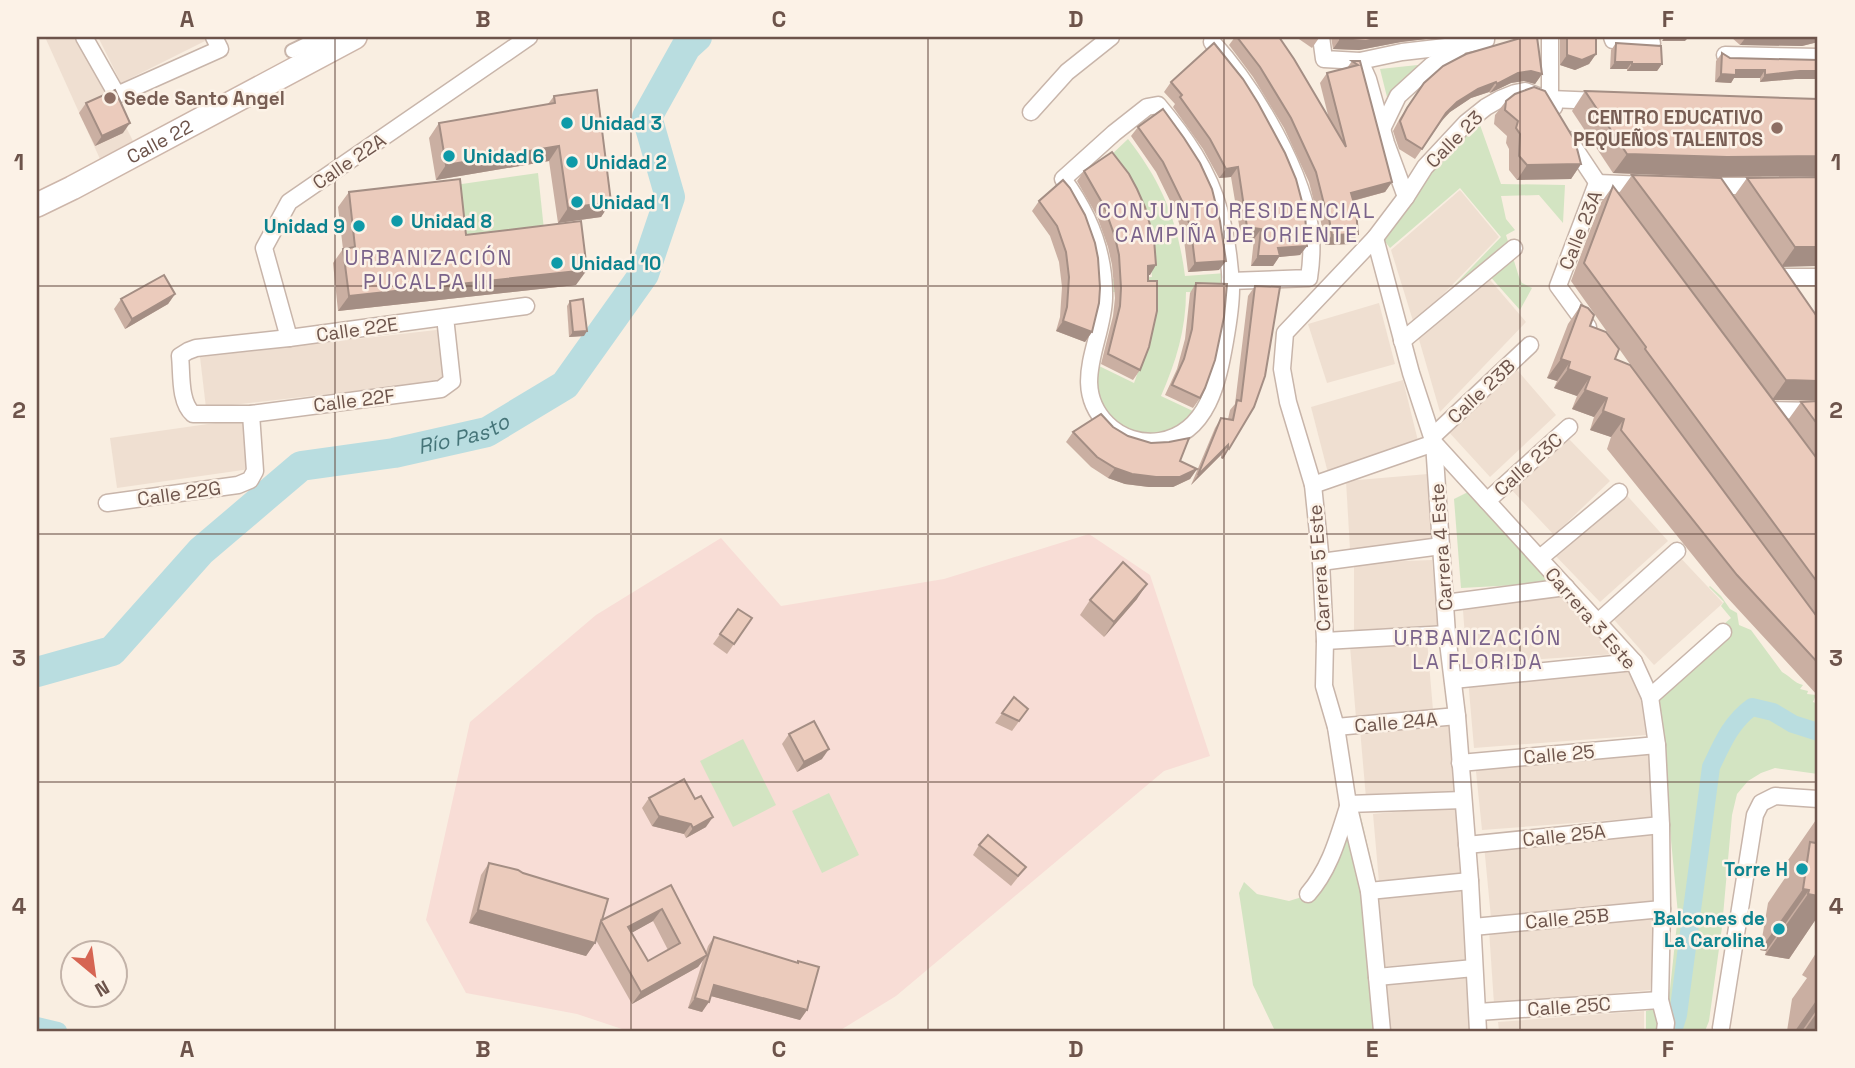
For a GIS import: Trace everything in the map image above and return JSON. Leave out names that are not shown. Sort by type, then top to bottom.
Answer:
[{"type":"main road","name":"Calle 22","points":[[37,205],[355,37]]},
{"type":"street","points":[[84,37],[117,95],[217,43]]},
{"type":"street","points":[[292,51],[321,37]]},
{"type":"street","name":"Calle 22A","points":[[289,338],[264,248],[289,202],[529,37]]},
{"type":"street","points":[[1031,112],[1067,72],[1111,37]]},
{"type":"street","points":[[1321,37],[1324,60],[1360,61],[1401,45],[1463,45],[1486,40],[1486,37]]},
{"type":"street","points":[[1550,37],[1550,99],[1568,139],[1614,204]]},
{"type":"street","points":[[1612,37],[1613,40],[1652,43]]},
{"type":"street","points":[[1212,42],[1252,92],[1292,171],[1305,206],[1310,231],[1308,278]]},
{"type":"street","points":[[1382,129],[1398,96],[1432,65],[1463,45]]},
{"type":"street","points":[[1725,55],[1818,57]]},
{"type":"street","points":[[1360,61],[1406,197]]},
{"type":"street","name":"Calle 23","points":[[1285,333],[1375,238],[1425,167],[1465,123],[1486,107],[1507,96],[1525,91],[1550,99],[1613,102]]},
{"type":"street","points":[[1158,105],[1189,146],[1211,187],[1223,226],[1230,281],[1229,317],[1222,358],[1214,391],[1204,411],[1187,429],[1165,440],[1138,441],[1118,433],[1095,408],[1088,381],[1103,305],[1099,254],[1083,211],[1063,179],[1147,107],[1158,105]]},
{"type":"street","name":"Calle 23A","points":[[1599,342],[1558,286],[1597,183],[1661,185]]},
{"type":"street","points":[[1687,186],[1717,192],[1779,186]]},
{"type":"street","name":"Carrera 4 Este","points":[[1375,238],[1410,373],[1433,440],[1447,634],[1457,716],[1470,881],[1478,1031]]},
{"type":"street","points":[[1402,341],[1514,247]]},
{"type":"street","points":[[1791,298],[1773,272],[1818,277]]},
{"type":"street","points":[[1230,281],[1308,278],[1323,292]]},
{"type":"street","name":"Calle 22E","points":[[189,412],[185,402],[180,356],[197,348],[526,306]]},
{"type":"street","name":"Calle 22F","points":[[189,412],[251,414],[441,389],[452,381],[445,317]]},
{"type":"street","name":"Carrera 5 Este","points":[[1285,333],[1282,369],[1286,391],[1313,485],[1321,562],[1325,641],[1324,687],[1336,727],[1348,804],[1369,891],[1382,1031]]},
{"type":"street","name":"Calle 23B","points":[[1313,485],[1433,440],[1530,345]]},
{"type":"street","points":[[1782,430],[1764,404],[1818,411]]},
{"type":"street","name":"Calle 22G","points":[[107,503],[238,485],[250,480],[255,471],[251,414]]},
{"type":"street","name":"Calle 23C","points":[[1488,501],[1569,427]]},
{"type":"street","name":"Carrera 3 Este","points":[[1433,440],[1634,662],[1650,696],[1657,745],[1661,825],[1660,1000],[1666,1023],[1665,1031]]},
{"type":"street","points":[[1540,558],[1619,492]]},
{"type":"street","points":[[1321,562],[1441,546]]},
{"type":"street","points":[[1598,622],[1677,551]]},
{"type":"street","points":[[1445,603],[1566,587]]},
{"type":"street","points":[[1650,696],[1723,632]]},
{"type":"street","points":[[1325,641],[1447,634]]},
{"type":"street","points":[[1453,680],[1634,662]]},
{"type":"street","name":"Calle 24A","points":[[1336,727],[1457,716]]},
{"type":"street","name":"Calle 25","points":[[1460,762],[1657,745]]},
{"type":"street","points":[[1721,1028],[1755,815],[1761,803],[1775,796],[1818,799]]},
{"type":"street","points":[[1348,804],[1463,800]]},
{"type":"street","name":"Carrera 5 Este","points":[[1308,894],[1319,882],[1332,857],[1348,804]]},
{"type":"street","name":"Calle 25A","points":[[1467,845],[1661,825]]},
{"type":"street","points":[[1369,891],[1470,881]]},
{"type":"street","name":"Calle 25B","points":[[1473,927],[1662,909]]},
{"type":"street","points":[[1377,977],[1474,968]]},
{"type":"street","name":"Calle 25C","points":[[1478,1012],[1660,1000]]},
{"type":"shaded area","points":[[45,37],[81,37],[133,141],[100,159]]},
{"type":"shaded area","points":[[98,37],[205,37],[207,40],[121,83]]},
{"type":"shaded area","points":[[1460,190],[1499,237],[1414,324],[1391,250]]},
{"type":"shaded area","points":[[1486,275],[1526,322],[1440,412],[1418,336]]},
{"type":"shaded area","points":[[1379,303],[1395,364],[1327,383],[1308,324]]},
{"type":"shaded area","points":[[445,329],[450,380],[206,408],[200,357]]},
{"type":"shaded area","points":[[1512,364],[1556,415],[1490,477],[1447,430]]},
{"type":"shaded area","points":[[1403,380],[1419,445],[1328,473],[1311,407]]},
{"type":"shaded area","points":[[243,419],[250,469],[117,488],[110,438]]},
{"type":"shaded area","points":[[1566,436],[1610,481],[1554,535],[1508,486]]},
{"type":"shaded area","points":[[1428,474],[1431,539],[1350,549],[1346,481]]},
{"type":"shaded area","points":[[1622,490],[1668,541],[1600,602],[1552,552]]},
{"type":"shaded area","points":[[1089,534],[1150,575],[1210,756],[1164,771],[896,996],[839,1031],[628,1031],[577,1014],[466,993],[426,920],[470,722],[596,615],[721,538],[781,606],[944,579]]},
{"type":"shaded area","points":[[1675,552],[1723,603],[1654,665],[1609,614]]},
{"type":"shaded area","points":[[1432,560],[1438,625],[1354,631],[1354,563]]},
{"type":"shaded area","points":[[1557,590],[1616,654],[1467,664],[1462,597]]},
{"type":"shaded area","points":[[1427,640],[1433,710],[1356,718],[1350,646]]},
{"type":"shaded area","points":[[1628,668],[1643,687],[1646,735],[1474,748],[1468,679]]},
{"type":"shaded area","points":[[1448,722],[1455,791],[1366,798],[1360,729]]},
{"type":"shaded area","points":[[1648,748],[1653,817],[1482,830],[1475,762]]},
{"type":"shaded area","points":[[1456,806],[1462,873],[1379,882],[1373,814]]},
{"type":"shaded area","points":[[1653,830],[1659,904],[1491,918],[1484,845]]},
{"type":"shaded area","points":[[1463,890],[1471,959],[1380,967],[1376,896]]},
{"type":"shaded area","points":[[1658,915],[1650,990],[1494,1004],[1489,930]]},
{"type":"shaded area","points":[[1469,975],[1473,1031],[1386,1031],[1384,981]]},
{"type":"shaded area","points":[[1644,1011],[1644,1031],[1499,1031],[1498,1022]]},
{"type":"green space","points":[[1427,64],[1389,105],[1380,69]]},
{"type":"green space","points":[[1480,125],[1501,184],[1565,185],[1563,223],[1539,195],[1501,196],[1506,219],[1515,230],[1506,235],[1519,277],[1522,283],[1532,288],[1520,310],[1487,273],[1415,326],[1501,237],[1460,188],[1390,248],[1381,236],[1445,145],[1472,126]]},
{"type":"green space","points":[[1128,139],[1150,171],[1167,203],[1178,238],[1185,276],[1226,273],[1227,293],[1186,292],[1179,345],[1161,396],[1195,412],[1185,422],[1159,433],[1145,434],[1120,425],[1109,415],[1097,388],[1097,365],[1134,383],[1143,358],[1152,293],[1112,292],[1112,279],[1152,277],[1150,256],[1108,158]]},
{"type":"green space","points":[[538,173],[544,230],[461,237],[455,185]]},
{"type":"green space","points":[[1470,491],[1552,583],[1461,588],[1454,499]]},
{"type":"green space","points":[[1710,586],[1721,596],[1730,609],[1737,613],[1739,625],[1751,630],[1782,672],[1803,685],[1800,689],[1808,691],[1807,694],[1816,695],[1813,702],[1818,704],[1818,774],[1775,768],[1748,781],[1737,794],[1732,815],[1722,927],[1709,1021],[1705,1031],[1646,1031],[1646,1011],[1666,1006],[1678,914],[1656,681],[1731,618],[1721,606],[1724,602]]},
{"type":"green space","points":[[743,739],[776,805],[733,827],[700,761]]},
{"type":"green space","points":[[829,793],[859,855],[822,873],[792,811]]},
{"type":"green space","points":[[1357,800],[1375,877],[1365,895],[1369,974],[1378,1031],[1275,1031],[1253,985],[1239,893],[1244,882],[1257,894],[1289,901],[1315,893]]},
{"type":"building","points":[[1237,37],[1279,37],[1346,147],[1327,73],[1358,65],[1352,61],[1360,61],[1392,182],[1351,193],[1358,234],[1332,235],[1316,172],[1291,118],[1260,67]]},
{"type":"building","points":[[1340,37],[1384,37],[1366,41]]},
{"type":"building","points":[[1524,37],[1537,37],[1542,74],[1531,71],[1518,73],[1497,84],[1496,82],[1478,89],[1457,102],[1446,113],[1422,149],[1406,139],[1400,121],[1424,83],[1443,66],[1466,54]]},
{"type":"building","points":[[1567,37],[1596,37],[1596,54],[1582,60],[1567,55]]},
{"type":"building","points":[[1745,37],[1815,37],[1807,38]]},
{"type":"building","points":[[1214,43],[1243,79],[1285,153],[1296,179],[1305,213],[1307,246],[1278,248],[1280,256],[1258,256],[1261,229],[1247,227],[1238,167],[1226,169],[1210,139],[1171,82]]},
{"type":"building","points":[[1616,43],[1661,46],[1662,64],[1615,62]]},
{"type":"building","points":[[1722,53],[1730,58],[1818,60],[1818,71],[1765,75],[1765,70],[1736,70],[1736,75],[1721,74]]},
{"type":"building","points":[[1534,87],[1545,91],[1575,141],[1581,164],[1527,165],[1519,156],[1520,134],[1516,128],[1518,121],[1505,110],[1506,101],[1515,94]]},
{"type":"building","points":[[115,90],[130,123],[102,136],[86,103]]},
{"type":"building","points":[[597,90],[611,202],[568,208],[559,146],[446,165],[439,123],[555,103],[554,96]]},
{"type":"building","points":[[1585,91],[1818,99],[1818,156],[1627,154]]},
{"type":"building","points":[[1163,109],[1200,163],[1212,189],[1226,261],[1195,263],[1191,230],[1183,203],[1163,162],[1138,127]]},
{"type":"building","points":[[1112,152],[1137,189],[1154,239],[1156,265],[1148,266],[1148,281],[1157,281],[1157,311],[1149,347],[1140,370],[1108,354],[1120,306],[1119,255],[1104,206],[1084,171]]},
{"type":"building","points":[[1632,175],[1721,178],[1818,318],[1818,381],[1786,380]]},
{"type":"building","points":[[1818,177],[1818,247],[1795,247],[1747,178]]},
{"type":"building","points":[[460,179],[466,235],[581,221],[587,270],[349,296],[343,249],[355,247],[349,192]]},
{"type":"building","points":[[1063,180],[1085,215],[1098,258],[1099,303],[1092,332],[1063,321],[1069,277],[1066,252],[1057,226],[1039,201]]},
{"type":"building","points":[[1613,186],[1818,460],[1818,583],[1584,263]]},
{"type":"building","points":[[164,275],[175,294],[132,319],[121,299]]},
{"type":"building","points":[[1196,283],[1227,284],[1224,317],[1215,360],[1200,398],[1172,385],[1184,359],[1192,329]]},
{"type":"building","points":[[1255,286],[1280,287],[1265,376],[1254,407],[1229,449],[1228,445],[1198,475],[1221,418],[1233,420],[1237,400],[1241,401]]},
{"type":"building","points":[[583,299],[587,331],[573,332],[570,301]]},
{"type":"building","points":[[1581,305],[1594,315],[1590,326],[1606,332],[1619,349],[1615,359],[1630,365],[1818,618],[1818,663],[1737,575],[1621,430],[1624,419],[1603,411],[1607,398],[1585,390],[1590,377],[1568,369],[1570,362],[1561,359]]},
{"type":"building","points":[[1818,401],[1818,425],[1801,402]]},
{"type":"building","points":[[1101,414],[1113,427],[1128,436],[1151,443],[1189,438],[1180,461],[1197,469],[1180,477],[1156,477],[1132,474],[1115,468],[1097,457],[1073,432]]},
{"type":"building","points":[[1123,562],[1147,584],[1114,622],[1090,600]]},
{"type":"building","points":[[738,609],[752,618],[734,644],[720,634]]},
{"type":"building","points":[[1014,697],[1028,709],[1019,721],[1002,713]]},
{"type":"building","points":[[814,721],[829,749],[804,762],[789,734]]},
{"type":"building","points":[[684,779],[695,799],[701,796],[713,817],[693,828],[691,824],[659,816],[649,798]]},
{"type":"building","points":[[988,835],[1026,867],[1018,876],[979,845]]},
{"type":"building","points":[[1817,839],[1818,896],[1808,894],[1809,890],[1803,889],[1810,842],[1816,843]]},
{"type":"building","points":[[489,863],[608,899],[602,920],[671,885],[707,955],[641,992],[601,921],[595,943],[478,910]],"holes":[[[662,909],[680,943],[648,961],[628,927]]]},
{"type":"building","points":[[714,937],[819,967],[807,1010],[714,985],[709,1002],[695,998]]},
{"type":"waterway","name":"Río Pasto","points":[[37,672],[112,651],[201,551],[301,466],[394,453],[487,432],[565,385],[644,274],[670,197],[647,117],[686,47],[697,37]]},
{"type":"waterway","points":[[1673,1031],[1678,1015],[1711,767],[1719,750],[1733,727],[1752,707],[1773,712],[1793,724],[1818,732]]},
{"type":"waterway","points":[[37,1026],[58,1031]]},
{"type":"place","name":"Sede Santo Angel","points":[[110,98]]},
{"type":"place","name":"Unidad 3","points":[[567,123]]},
{"type":"place","name":"CENTRO EDUCATIVO PEQUEÑOS TALENTOS","points":[[1777,128]]},
{"type":"place","name":"Unidad 6","points":[[449,156]]},
{"type":"place","name":"Unidad 2","points":[[572,162]]},
{"type":"place","name":"Unidad 1","points":[[577,202]]},
{"type":"place","name":"Unidad 8","points":[[397,221]]},
{"type":"place","name":"Unidad 9","points":[[359,226]]},
{"type":"place","name":"Unidad 10","points":[[557,263]]},
{"type":"place","name":"Torre H","points":[[1802,869]]},
{"type":"place","name":"Balcones de La Carolina","points":[[1779,929]]},
{"type":"district","name":"CONJUNTO RESIDENCIAL CAMPIÑA DE ORIENTE","points":[[1237,223]]},
{"type":"district","name":"URBANIZACIÓN PUCALPA III","points":[[429,270]]},
{"type":"district","name":"URBANIZACIÓN LA FLORIDA","points":[[1478,650]]}]
